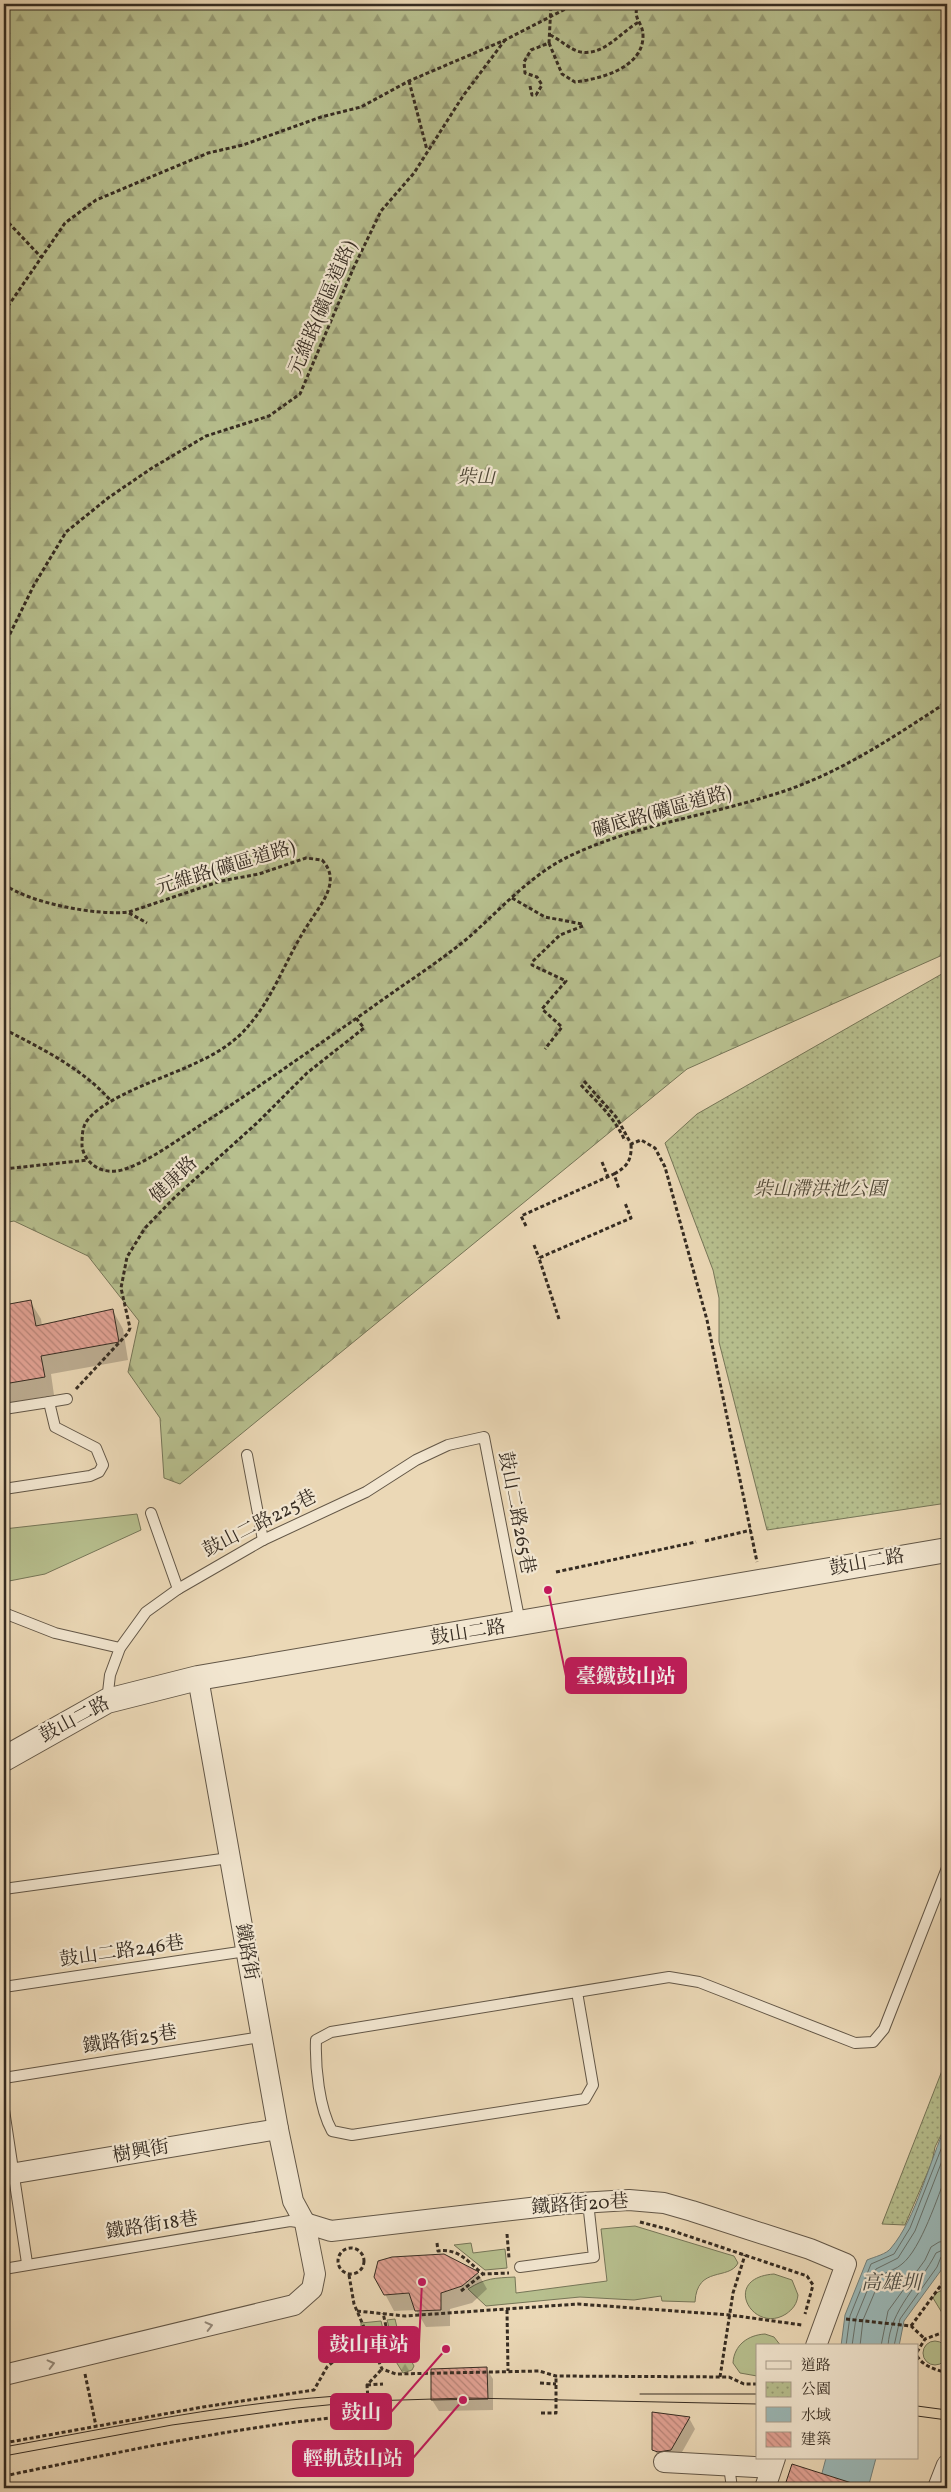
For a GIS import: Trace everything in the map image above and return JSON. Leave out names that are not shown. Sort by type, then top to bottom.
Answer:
[{"type":"street","name":"鼓山二路","points":[[4,1759],[107,1701],[198,1678],[947,1550]]},
{"type":"street","name":"鐵路街","points":[[4,2375],[294,2305],[312,2289],[315,2274],[305,2223],[293,2201],[278,2129],[198,1678]]},
{"type":"street","name":"樹興街","points":[[9,2175],[278,2129]]},
{"type":"street","name":"鐵路街20巷","points":[[305,2223],[331,2231],[588,2202],[629,2200],[664,2203],[810,2249],[846,2264],[817,2344]]},
{"type":"street","points":[[664,2462],[728,2466],[773,2463],[765,2488]]},
{"type":"street","points":[[938,2488],[947,2465]]},
{"type":"lane","points":[[4,1409],[67,1398]]},
{"type":"lane","points":[[4,1489],[90,1476],[102,1470],[102,1458],[96,1448],[55,1427],[49,1402]]},
{"type":"lane","name":"鼓山二路225巷","points":[[107,1701],[110,1675],[120,1648],[146,1612],[178,1589],[263,1540],[366,1492],[416,1460],[448,1445],[484,1437]]},
{"type":"lane","name":"鼓山二路265巷","points":[[484,1437],[520,1624]]},
{"type":"lane","points":[[247,1455],[263,1540]]},
{"type":"lane","points":[[151,1512],[178,1589]]},
{"type":"lane","points":[[4,1613],[55,1632],[120,1648]]},
{"type":"lane","points":[[4,1889],[230,1858]]},
{"type":"lane","points":[[577,1992],[593,2085],[585,2099],[352,2135],[332,2131],[325,2120],[315,2056],[316,2040],[331,2032],[669,1977],[699,1982],[855,2043],[873,2042],[884,2029],[947,1868]]},
{"type":"lane","name":"鼓山二路246巷","points":[[4,1987],[246,1951]]},
{"type":"lane","name":"鐵路街25巷","points":[[4,2078],[261,2037]]},
{"type":"lane","points":[[4,2110],[9,2175],[27,2263]]},
{"type":"lane","points":[[520,2268],[594,2258],[588,2202]]},
{"type":"lane","name":"鐵路街18巷","points":[[4,2268],[290,2221],[305,2223]]},
{"type":"lane","points":[[728,2466],[732,2488]]},
{"type":"path","points":[[552,4],[549,43],[562,74],[575,82],[584,81],[622,68],[636,58],[643,36],[635,13],[638,4]]},
{"type":"path","name":"元維路(礦區道路)","points":[[4,646],[34,586],[66,532],[108,498],[152,468],[206,436],[269,416],[300,394],[353,269],[381,211],[414,173],[463,96],[505,40],[552,14],[575,4]]},
{"type":"path","points":[[550,34],[576,50],[592,51],[602,48],[639,22]]},
{"type":"path","points":[[4,312],[65,223],[96,200],[208,153],[244,145],[321,117],[361,107],[409,81],[505,40]]},
{"type":"path","points":[[530,86],[532,95],[536,95],[542,86],[537,77],[525,73],[524,62],[531,50],[549,43]]},
{"type":"path","points":[[409,81],[427,150]]},
{"type":"path","points":[[4,218],[41,258]]},
{"type":"path","name":"礦底路(礦區道路)","points":[[356,1018],[465,940],[545,870],[570,855],[626,833],[774,795],[846,765],[894,737],[947,702]]},
{"type":"path","name":"元維路(礦區道路)","points":[[4,884],[37,900],[91,912],[113,914],[129,912],[221,881],[259,874],[306,858],[322,860],[328,865],[330,888],[326,898],[301,936],[271,996],[242,1032],[226,1048],[204,1060],[111,1101],[97,1110],[85,1124],[82,1143],[88,1160]]},
{"type":"path","points":[[512,898],[545,917],[582,924],[583,926],[560,936],[532,962],[532,965],[566,981],[542,1009],[562,1027],[545,1049]]},
{"type":"path","points":[[129,912],[147,923]]},
{"type":"path","points":[[4,1169],[88,1160],[95,1167],[114,1172],[139,1163],[260,1087],[356,1018]]},
{"type":"path","name":"健康路","points":[[67,1398],[128,1333],[130,1328],[121,1288],[127,1257],[145,1228],[174,1198],[258,1122],[307,1073],[364,1028],[356,1018]]},
{"type":"path","points":[[4,1029],[50,1053],[88,1078],[111,1101]]},
{"type":"path","points":[[526,1226],[521,1216],[614,1174],[625,1168],[630,1160],[631,1144],[617,1118],[584,1081]]},
{"type":"path","points":[[581,1085],[608,1112],[620,1129],[624,1141]]},
{"type":"path","points":[[631,1144],[641,1140],[651,1144],[665,1167],[707,1320],[758,1563]]},
{"type":"path","points":[[602,1162],[608,1177]]},
{"type":"path","points":[[614,1174],[619,1189]]},
{"type":"path","points":[[539,1258],[631,1218],[625,1203]]},
{"type":"path","points":[[534,1245],[559,1319]]},
{"type":"path","points":[[705,1541],[751,1530]]},
{"type":"path","points":[[556,1572],[696,1542]]},
{"type":"path","points":[[635,2221],[667,2229],[807,2276],[814,2285],[800,2332]]},
{"type":"path","points":[[462,2291],[483,2274],[510,2273],[507,2234]]},
{"type":"path","points":[[437,2242],[438,2251],[450,2249],[456,2251],[483,2274]]},
{"type":"path","points":[[346,2248],[355,2248],[366,2259],[364,2266],[350,2275],[341,2272],[337,2265],[337,2256],[346,2248]]},
{"type":"path","points":[[720,2377],[733,2292],[745,2255]]},
{"type":"path","points":[[350,2275],[356,2310],[382,2369],[396,2374],[539,2371],[556,2376],[729,2377],[744,2384],[756,2384]]},
{"type":"path","points":[[911,2326],[947,2277]]},
{"type":"path","points":[[356,2310],[405,2316],[578,2304],[730,2315],[802,2325]]},
{"type":"path","points":[[507,2310],[508,2372]]},
{"type":"path","points":[[376,2355],[391,2348],[383,2313]]},
{"type":"path","points":[[841,2319],[911,2326],[925,2339]]},
{"type":"path","points":[[918,2350],[925,2339],[947,2331]]},
{"type":"path","points":[[4,2444],[96,2426],[314,2390],[327,2367],[366,2333]]},
{"type":"path","points":[[918,2357],[922,2363],[929,2367],[947,2373]]},
{"type":"path","points":[[369,2414],[367,2385],[382,2369]]},
{"type":"path","points":[[85,2374],[96,2426]]},
{"type":"path","points":[[541,2413],[556,2413],[556,2376]]},
{"type":"path","points":[[540,2383],[556,2384]]},
{"type":"path","points":[[367,2385],[383,2384]]},
{"type":"path","points":[[4,2476],[168,2442],[292,2422],[385,2414]]},
{"type":"green space","name":"柴山","points":[[4,4],[947,4],[947,953],[687,1069],[180,1484],[164,1478],[160,1418],[128,1372],[139,1321],[88,1256],[14,1221],[4,1223]]},
{"type":"green space","name":"柴山滯洪池公園","points":[[947,971],[947,1503],[767,1530],[719,1342],[719,1298],[713,1270],[665,1143],[697,1114]]},
{"type":"green space","points":[[137,1514],[141,1530],[45,1574],[4,1582],[4,1529]]},
{"type":"green space","points":[[947,2058],[947,2123],[935,2147],[932,2162],[905,2225],[882,2224]]},
{"type":"green space","points":[[635,2226],[734,2256],[738,2263],[734,2268],[707,2278],[701,2283],[697,2290],[695,2302],[662,2301],[661,2296],[634,2300],[580,2297],[486,2306],[468,2289],[485,2281],[508,2277],[515,2277],[516,2293],[607,2281],[601,2229]]},
{"type":"green space","points":[[471,2243],[473,2253],[505,2249],[507,2268],[485,2270],[454,2245]]},
{"type":"green space","points":[[774,2274],[792,2280],[798,2295],[794,2306],[786,2314],[774,2318],[763,2317],[753,2312],[747,2303],[745,2294],[748,2285],[758,2278]]},
{"type":"green space","points":[[947,2288],[947,2321],[933,2298],[936,2293]]},
{"type":"green space","points":[[395,2319],[400,2340],[414,2366],[412,2370],[403,2373],[390,2352],[395,2349],[387,2320]]},
{"type":"green space","points":[[381,2321],[387,2345],[380,2346],[375,2327],[361,2329],[361,2323]]},
{"type":"green space","points":[[765,2334],[774,2337],[779,2344],[756,2344],[756,2376],[740,2373],[733,2363],[736,2351],[743,2342]]},
{"type":"green space","points":[[935,2341],[944,2344],[947,2353],[944,2362],[935,2365],[926,2362],[923,2353],[926,2344]]},
{"type":"water","name":"高雄圳","points":[[947,2123],[947,2254],[942,2269],[904,2321],[899,2344],[841,2344],[845,2315],[867,2260],[889,2250],[900,2236],[915,2205]]},
{"type":"water","points":[[825,2460],[875,2460],[868,2488],[818,2488]]},
{"type":"building","points":[[31,1300],[36,1326],[113,1309],[119,1342],[41,1356],[45,1377],[4,1384],[4,1305]]},
{"type":"building","points":[[444,2254],[479,2272],[462,2286],[441,2293],[441,2310],[415,2311],[409,2293],[384,2295],[374,2277],[378,2261],[392,2257]]},
{"type":"building","points":[[487,2367],[488,2399],[431,2400],[431,2369]]},
{"type":"building","points":[[652,2412],[690,2417],[671,2450],[658,2452],[652,2450]]},
{"type":"building","points":[[792,2464],[858,2485],[858,2488],[784,2488]]},
{"type":"tram line","points":[[640,2394],[756,2394]]},
{"type":"tram line","points":[[4,2447],[223,2409],[311,2398],[355,2395]]},
{"type":"tram line","points":[[4,2456],[172,2425],[297,2408],[368,2401],[467,2398],[756,2404]]},
{"type":"tram line","points":[[918,2406],[947,2410]]},
{"type":"tram line","points":[[918,2416],[947,2420]]},
{"type":"place","name":"臺鐵鼓山站","points":[[548,1590]]},
{"type":"place","name":"鼓山車站","points":[[422,2282]]},
{"type":"place","name":"鼓山","points":[[446,2349]]},
{"type":"place","name":"輕軌鼓山站","points":[[463,2400]]}]
